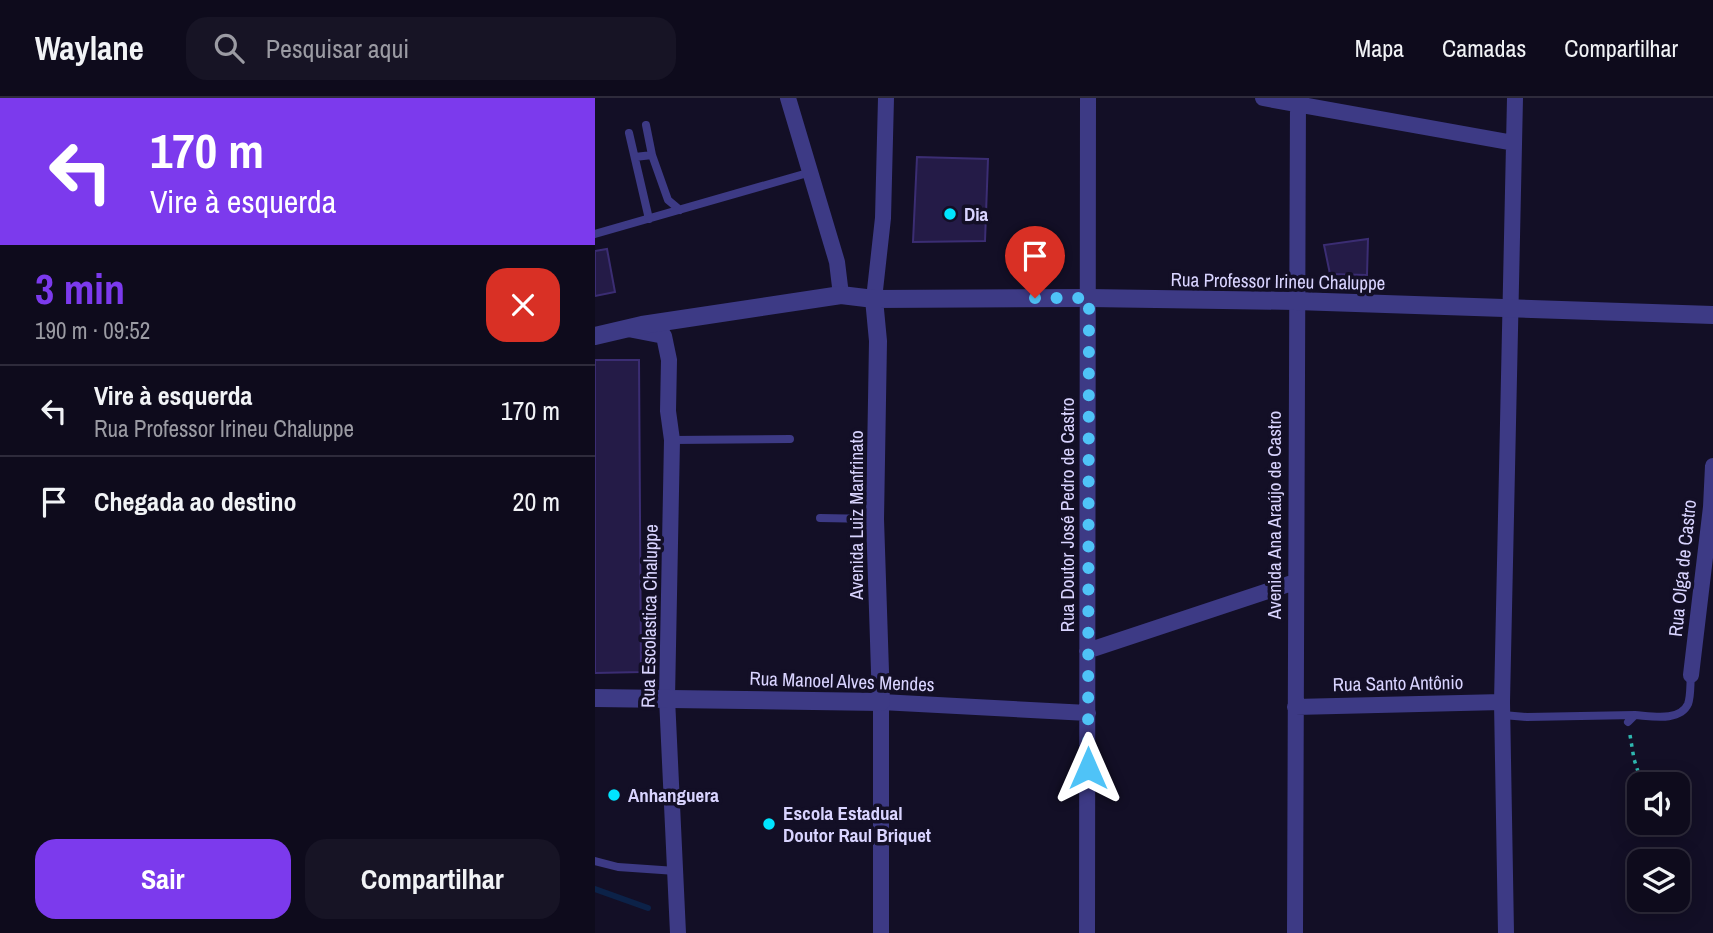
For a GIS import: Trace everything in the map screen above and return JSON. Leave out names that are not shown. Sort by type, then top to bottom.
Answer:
[{"type":"street","points":[[788,98],[837,262],[841,295]]},
{"type":"street","name":"Avenida Luiz Manfrinato","points":[[881,933],[881,702],[875,519],[878,341],[874,299],[883,218],[886,98]]},
{"type":"street","name":"Rua Doutor José Pedro de Castro","points":[[1087,933],[1088,98]]},
{"type":"street","points":[[1263,98],[1298,102],[1514,144]]},
{"type":"street","points":[[1506,933],[1503,708],[1514,98]]},
{"type":"street","name":"Avenida Ana Araújo de Castro","points":[[1295,933],[1298,102]]},
{"type":"street","name":"Rua Professor Irineu Chaluppe","points":[[595,336],[628,328],[841,295],[874,299],[1296,301],[1713,315]]},
{"type":"street","name":"Rua Escolastica Chaluppe","points":[[628,328],[664,336],[669,360],[668,411],[672,440],[667,698],[678,933]]},
{"type":"street","name":"Rua Olga de Castro","points":[[1691,675],[1711,507],[1713,466]]},
{"type":"street","points":[[1087,651],[1295,583]]},
{"type":"street","name":"Rua Manoel Alves Mendes","points":[[595,698],[881,702],[1088,713]]},
{"type":"street","name":"Rua Santo Antônio","points":[[1295,707],[1503,708]]},
{"type":"lane","points":[[646,125],[652,155],[668,200],[680,210]]},
{"type":"lane","points":[[629,133],[649,219]]},
{"type":"lane","points":[[635,157],[652,155]]},
{"type":"lane","points":[[595,234],[811,172]]},
{"type":"lane","points":[[672,440],[790,439]]},
{"type":"lane","points":[[820,518],[875,519]]},
{"type":"lane","points":[[1503,708],[1527,717],[1632,719],[1669,716],[1681,713],[1688,703],[1691,675]]},
{"type":"lane","points":[[595,861],[618,867],[676,871]]},
{"type":"path","points":[[1632,719],[1634,759],[1638,772]]},
{"type":"building","name":"Dia","points":[[917,157],[988,159],[985,241],[913,242]]},
{"type":"building","points":[[1368,239],[1367,275],[1330,274],[1324,245]]},
{"type":"building","points":[[607,249],[615,292],[595,296],[595,251]]},
{"type":"building","points":[[595,360],[639,360],[641,672],[595,673]]},
{"type":"waterway","points":[[595,889],[648,908]]},
{"type":"place","name":"Dia","points":[[950,214]]},
{"type":"place","name":"Anhanguera","points":[[614,795]]},
{"type":"place","name":"Escola Estadual Doutor Raul Briquet","points":[[769,824]]},
{"type":"route","points":[[1035,298],[1089,298],[1088,768]]}]
